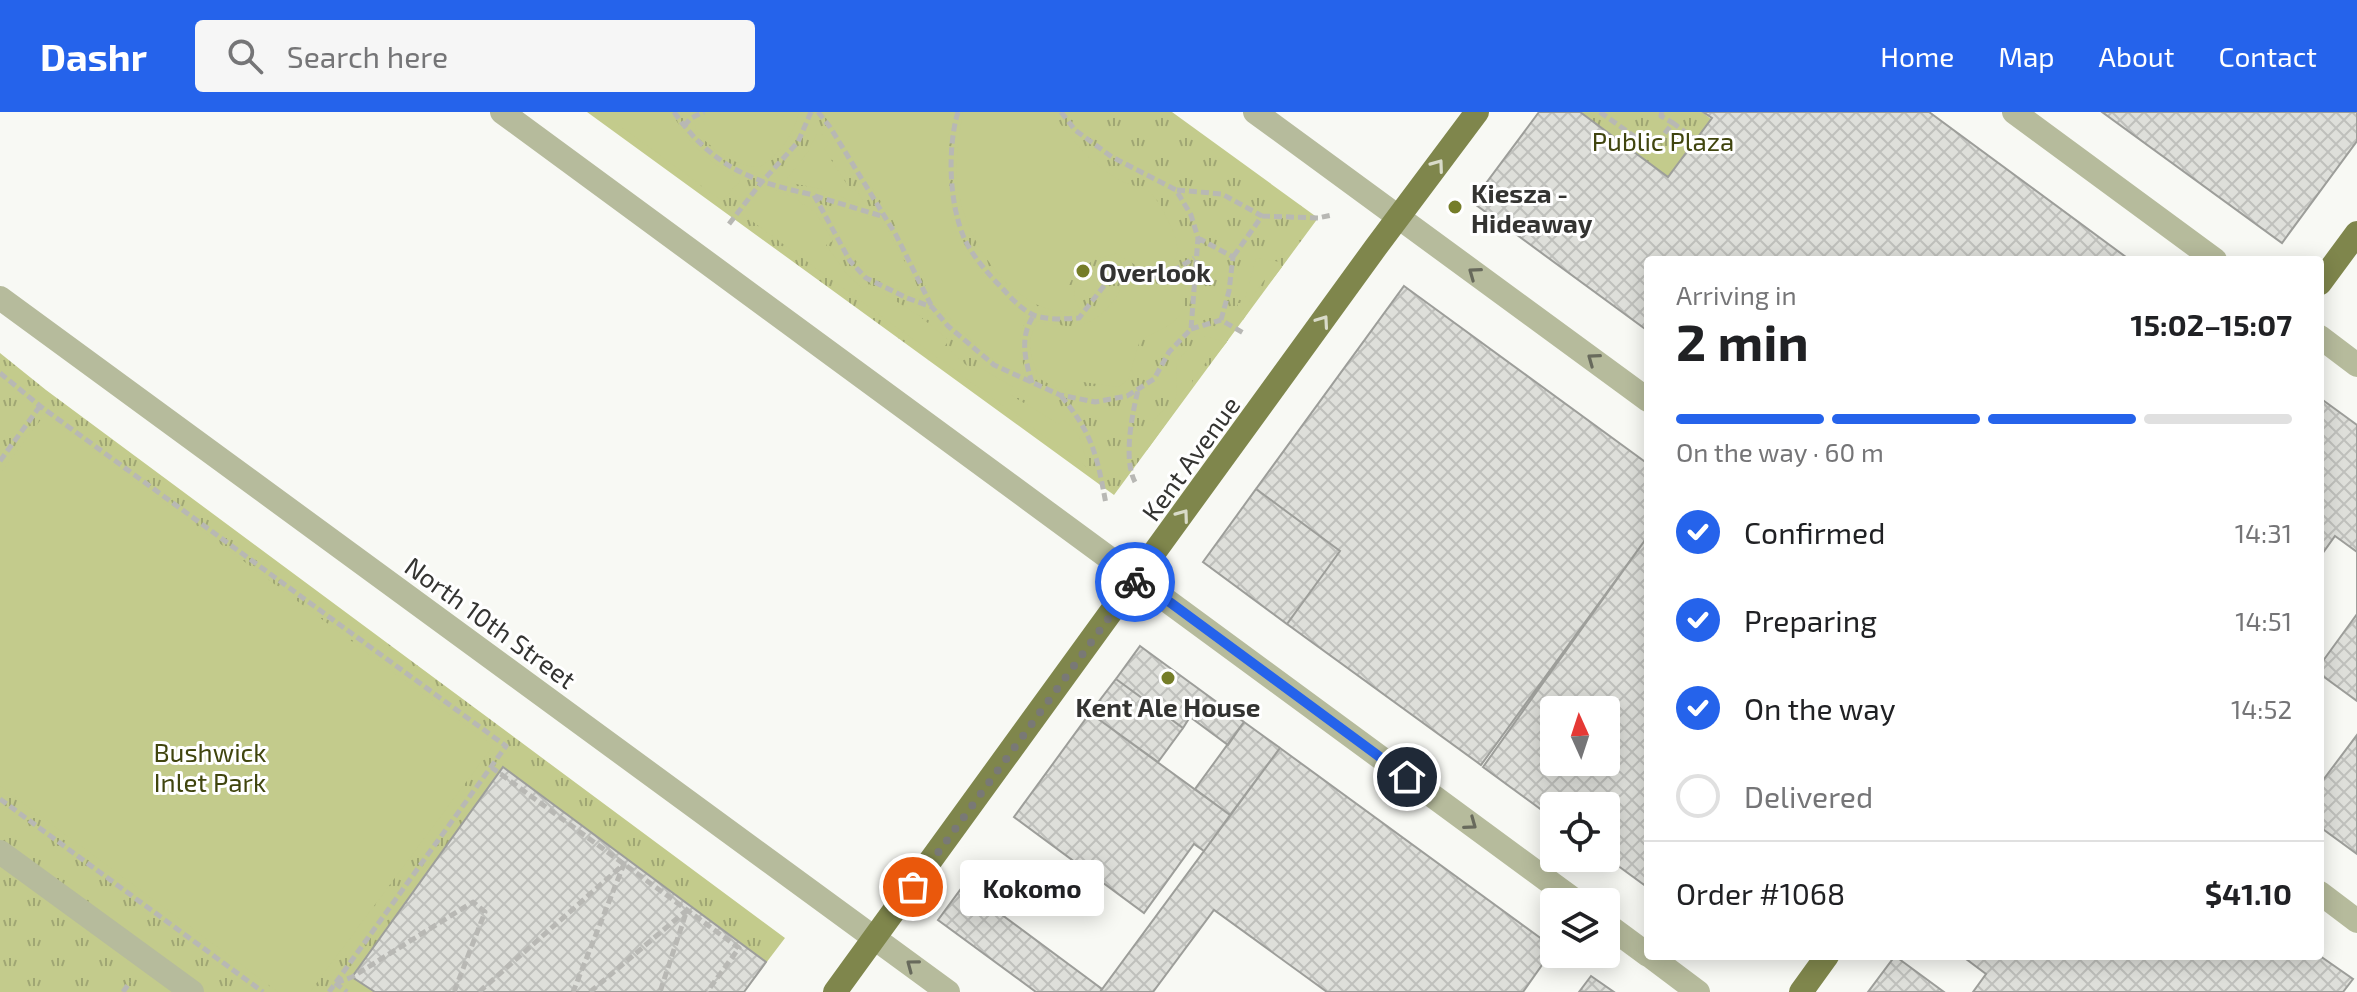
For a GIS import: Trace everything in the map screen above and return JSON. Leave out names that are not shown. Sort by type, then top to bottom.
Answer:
[{"type":"main road","name":"Kent Avenue","points":[[835,992],[1477,112]]},
{"type":"main road","points":[[2324,278],[2357,233]]},
{"type":"main road","points":[[1801,992],[1824,960]]},
{"type":"street","points":[[502,112],[1558,888]]},
{"type":"street","points":[[1255,112],[1644,397]]},
{"type":"street","points":[[2014,112],[2210,256]]},
{"type":"street","name":"North 10th Street","points":[[0,298],[948,992]]},
{"type":"street","points":[[2324,340],[2357,365]]},
{"type":"street","points":[[0,852],[192,992]]},
{"type":"street","points":[[2324,896],[2357,921]]},
{"type":"street","points":[[1620,934],[1644,951]]},
{"type":"street","points":[[1656,960],[1698,992]]},
{"type":"path","points":[[674,112],[711,154],[737,171],[780,188],[885,217]]},
{"type":"path","points":[[684,126],[691,118],[704,112]]},
{"type":"path","points":[[729,224],[762,181],[798,142],[811,112]]},
{"type":"path","points":[[818,112],[885,217],[932,307],[948,326],[994,365],[1060,395],[1095,402],[1127,396],[1154,379],[1169,352],[1191,329],[1221,320],[1245,334]]},
{"type":"path","points":[[958,112],[951,141],[951,184],[965,239],[989,275],[1018,305],[1034,315],[1058,320],[1079,318],[1114,273],[1126,272],[1153,278],[1176,270],[1195,257]]},
{"type":"path","points":[[1061,112],[1075,130],[1112,157],[1176,190],[1222,194],[1262,216],[1318,218],[1332,215]]},
{"type":"path","points":[[1600,112],[1652,149],[1673,123]]},
{"type":"path","points":[[1662,112],[1661,116],[1696,140]]},
{"type":"path","points":[[1176,190],[1191,215],[1198,238],[1191,329]]},
{"type":"path","points":[[814,195],[850,261],[866,278],[932,307]]},
{"type":"path","points":[[1221,320],[1229,291],[1233,257],[1262,216]]},
{"type":"path","points":[[1198,238],[1233,257]]},
{"type":"path","points":[[1032,383],[1024,354],[1027,326],[1034,315]]},
{"type":"path","points":[[0,373],[40,406],[506,746],[329,992]]},
{"type":"path","points":[[1135,482],[1130,473],[1131,418],[1138,389]]},
{"type":"path","points":[[1060,395],[1078,416],[1097,453],[1106,504]]},
{"type":"path","points":[[0,461],[40,406]]},
{"type":"path","points":[[491,767],[739,948],[707,992]]},
{"type":"path","points":[[0,799],[263,992]]},
{"type":"path","points":[[479,992],[624,864]]},
{"type":"path","points":[[573,992],[624,864]]},
{"type":"path","points":[[335,983],[352,977],[473,902],[485,912],[454,992]]},
{"type":"path","points":[[590,992],[687,910]]},
{"type":"path","points":[[660,992],[687,910]]},
{"type":"path","points":[[335,983],[347,992]]},
{"type":"green space","points":[[587,112],[1172,112],[1318,218],[1114,495]]},
{"type":"green space","points":[[601,112],[671,112],[697,148],[740,181],[722,201]]},
{"type":"green space","points":[[726,112],[786,117],[787,112],[799,112],[784,144],[759,167],[732,160],[695,131],[696,124]]},
{"type":"green space","points":[[822,112],[957,112],[947,138],[947,185],[962,241],[983,275],[1029,317],[1021,337],[1026,375],[1004,367],[987,355],[934,303],[891,217]]},
{"type":"green space","points":[[963,112],[1052,112],[1074,141],[1100,167],[1119,180],[1148,191],[1155,198],[1176,239],[1177,250],[1171,266],[1155,271],[1144,269],[1118,253],[1101,258],[1098,256],[1086,266],[1074,263],[1073,270],[1081,275],[1072,279],[1069,285],[1074,285],[1073,297],[1081,311],[1057,311],[1035,304],[1014,290],[981,250],[961,202],[957,163]]},
{"type":"green space","name":"Public Plaza","points":[[1580,112],[1702,112],[1711,119],[1668,177]]},
{"type":"green space","points":[[817,133],[821,133],[829,144],[824,149],[852,192],[857,189],[864,204],[822,189],[791,183],[787,179],[809,150]]},
{"type":"green space","points":[[760,184],[791,196],[816,213],[833,241],[826,245],[847,274],[864,290],[869,284],[918,315],[949,340],[945,346],[975,373],[979,367],[1013,387],[1009,394],[1059,424],[1064,419],[1079,436],[1089,469],[741,213]]},
{"type":"green space","points":[[817,203],[883,220],[925,301],[879,281],[856,261]]},
{"type":"green space","points":[[1256,258],[1280,262],[1282,267],[1271,281],[1266,278],[1249,301],[1253,304],[1243,320],[1237,303],[1244,303]]},
{"type":"green space","points":[[1185,275],[1182,311],[1172,323],[1140,340],[1128,380],[1118,387],[1076,381],[1071,391],[1056,388],[1040,379],[1030,350],[1037,321],[1070,326],[1084,324],[1106,310],[1124,281],[1155,284]]},
{"type":"green space","points":[[1204,336],[1227,342],[1192,380],[1193,386],[1147,450],[1147,426],[1176,398],[1177,361]]},
{"type":"green space","name":"Bushwick Inlet Park","points":[[0,353],[785,938],[744,992],[0,992]]},
{"type":"green space","name":"Bushwick Inlet Park","points":[[45,414],[493,746],[310,992],[278,992],[0,786],[0,474]]},
{"type":"building","points":[[1539,112],[1580,112],[1668,177],[1712,118],[1703,112],[1929,112],[2125,256],[1644,256],[1644,328],[1472,202]]},
{"type":"building","points":[[2102,112],[2357,112],[2357,141],[2282,243]]},
{"type":"building","points":[[1404,286],[1644,461],[1644,541],[1481,765],[1287,624],[1340,551],[1256,489]]},
{"type":"building","points":[[2324,401],[2357,425],[2357,614],[2324,659]]},
{"type":"building","points":[[1256,489],[1340,551],[1287,624],[1203,562]]},
{"type":"building","points":[[2335,536],[2357,552],[2357,701],[2324,677],[2324,551]]},
{"type":"building","points":[[1644,542],[1644,885],[1620,867],[1620,792],[1540,792],[1540,809],[1483,767]]},
{"type":"building","points":[[1140,646],[1244,722],[1228,745],[1190,717],[1183,728],[1116,679]]},
{"type":"building","points":[[1116,679],[1183,728],[1158,762],[1090,713]]},
{"type":"building","points":[[1090,713],[1230,815],[1204,851],[1194,844],[1144,913],[1014,817]]},
{"type":"building","points":[[1244,722],[1280,748],[1230,815],[1195,789]]},
{"type":"building","points":[[2357,735],[2357,854],[2324,830],[2324,779]]},
{"type":"building","points":[[1280,748],[1540,938],[1540,968],[1523,992],[1327,992],[1214,910],[1153,992],[1100,992]]},
{"type":"building","points":[[503,767],[766,962],[744,992],[375,992],[352,977]]},
{"type":"building","points":[[963,886],[1102,989],[1100,992],[1036,992],[938,920]]},
{"type":"building","points":[[2324,959],[2353,979],[2343,992],[1973,992],[1986,974],[1967,960]]},
{"type":"building","points":[[1892,960],[1900,960],[1944,992],[1868,992]]},
{"type":"building","points":[[1591,976],[1614,992],[1579,992]]},
{"type":"way so far","points":[[913,887],[1135,582]]},
{"type":"place","name":"Kiesza - Hideaway","points":[[1455,207]]},
{"type":"place","name":"Overlook","points":[[1083,271]]},
{"type":"place","name":"Kent Ale House","points":[[1168,678]]},
{"type":"place","name":"Kokomo","points":[[913,887]]},
{"type":"route","points":[[1135,582],[1137,578],[1407,777]]}]
